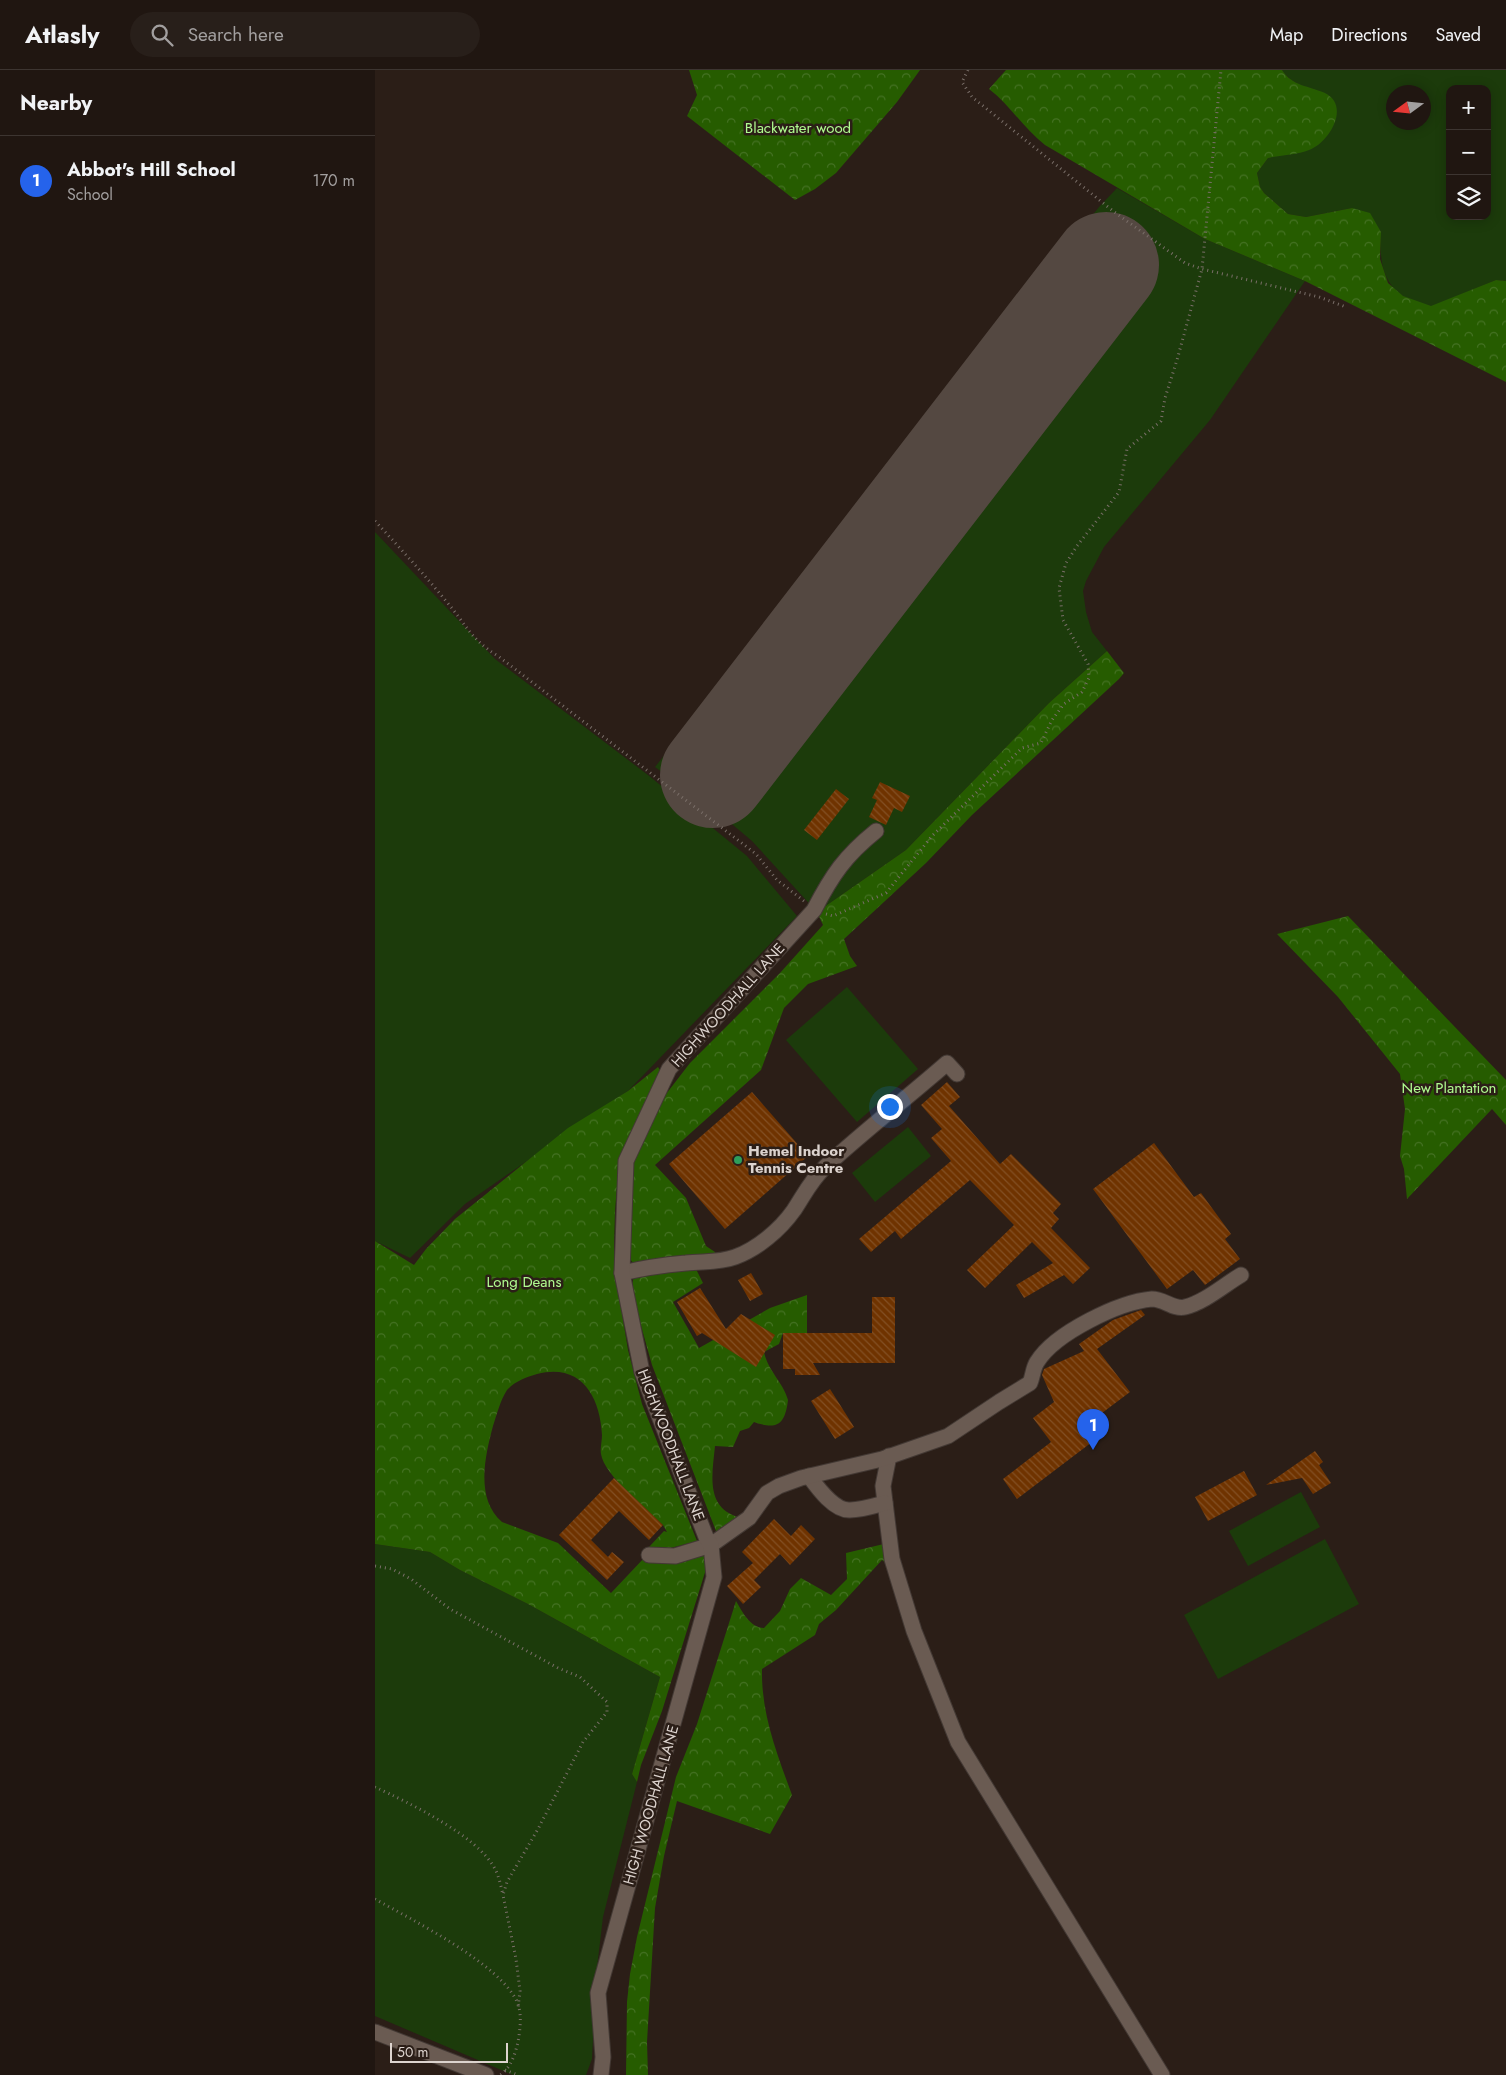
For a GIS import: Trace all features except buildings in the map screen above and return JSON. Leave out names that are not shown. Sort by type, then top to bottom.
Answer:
[{"type":"street","name":"HIGHWOODHALL LANE","points":[[709,1541],[641,1372],[622,1273],[626,1161],[669,1069],[815,910],[829,882],[853,850],[876,831]]},
{"type":"street","points":[[622,1273],[666,1265],[717,1262],[736,1256],[756,1246],[777,1230],[794,1210],[806,1189],[823,1169],[847,1148],[947,1063],[957,1074]]},
{"type":"street","points":[[649,1555],[675,1556],[709,1541],[749,1518],[767,1493],[779,1486],[809,1476],[889,1456],[948,1436],[1030,1383],[1035,1366],[1044,1353],[1057,1341],[1087,1322],[1142,1301],[1159,1299],[1175,1306],[1185,1307],[1199,1301],[1241,1274]]},
{"type":"street","points":[[889,1456],[883,1486],[892,1559],[914,1631],[958,1742],[1162,2075]]},
{"type":"street","points":[[809,1476],[821,1493],[837,1506],[848,1511],[885,1503]]},
{"type":"street","name":"HIGH WOODHALL LANE","points":[[601,2075],[603,2057],[598,1993],[714,1577],[709,1541]]},
{"type":"street","points":[[375,2032],[457,2070],[486,2075]]},
{"type":"path","points":[[968,70],[962,82],[972,96],[1113,211],[1185,263],[1202,269],[1319,297],[1346,308]]},
{"type":"path","points":[[375,521],[449,604],[469,634],[483,647],[756,854],[777,880],[815,910],[833,916],[886,893],[932,836],[1022,748],[1041,743],[1052,720],[1064,704],[1082,692],[1089,678],[1087,664],[1063,620],[1059,588],[1066,563],[1119,492],[1127,449],[1161,421],[1165,398],[1202,269],[1221,70]]},
{"type":"path","points":[[375,1566],[392,1569],[411,1579],[450,1609],[558,1668],[580,1677],[607,1702],[607,1712],[583,1742],[539,1829],[507,1882],[503,1895]]},
{"type":"path","points":[[375,1787],[419,1808],[458,1832],[485,1855],[496,1869],[516,1959],[520,1991],[518,2039],[511,2061],[499,2075]]},
{"type":"path","points":[[375,1899],[426,1927],[482,1963],[496,1974],[519,2008]]},
{"type":"path","points":[[505,2070],[518,2075]]},
{"type":"green space","name":"Blackwater wood","points":[[689,70],[920,70],[897,102],[836,173],[815,189],[795,200],[687,116],[697,95]]},
{"type":"green space","points":[[1006,70],[1282,70],[1301,85],[1325,93],[1333,99],[1336,106],[1337,115],[1330,132],[1324,140],[1309,150],[1268,158],[1257,173],[1260,187],[1264,193],[1288,214],[1306,217],[1352,208],[1370,213],[1381,232],[1380,259],[1388,283],[1403,296],[1431,306],[1496,280],[1506,281],[1506,382],[1305,281],[1205,239],[1045,145],[989,89]]},
{"type":"green space","points":[[1282,70],[1506,70],[1506,281],[1496,280],[1431,307],[1412,301],[1402,296],[1385,275],[1381,259],[1381,232],[1352,208],[1306,217],[1288,214],[1264,193],[1260,187],[1257,173],[1268,158],[1283,154],[1326,94],[1302,86]]},
{"type":"green space","points":[[1117,188],[1205,239],[1305,281],[1210,420],[1104,547],[1086,581],[1083,591],[1086,612],[1092,632],[1107,651],[1049,703],[906,850],[817,912],[752,841],[720,814],[655,767],[1099,207]]},
{"type":"green space","points":[[375,532],[495,659],[648,775],[747,856],[797,916],[628,1091],[465,1204],[410,1258],[375,1241]]},
{"type":"green space","points":[[1107,651],[1124,673],[1119,679],[972,815],[926,863],[844,939],[850,956],[857,966],[808,984],[784,1008],[761,1070],[655,1165],[686,1198],[706,1246],[715,1252],[717,1260],[635,1265],[628,1257],[630,1188],[634,1157],[656,1107],[690,1063],[780,973],[823,925],[817,912],[906,850],[1049,703]]},
{"type":"green space","name":"New Plantation","points":[[1348,916],[1506,1080],[1506,1125],[1492,1109],[1407,1199],[1404,1169],[1400,1156],[1405,1109],[1400,1074],[1338,997],[1277,934]]},
{"type":"green space","points":[[847,987],[918,1069],[857,1122],[786,1040]]},
{"type":"green space","name":"Long Deans","points":[[658,1067],[663,1075],[623,1158],[617,1186],[614,1247],[616,1277],[628,1350],[642,1404],[697,1541],[663,1550],[649,1547],[664,1531],[667,1532],[663,1525],[627,1492],[610,1472],[601,1454],[602,1435],[600,1421],[592,1396],[576,1378],[565,1373],[537,1374],[521,1380],[507,1390],[493,1426],[487,1450],[484,1477],[488,1502],[502,1522],[558,1543],[611,1593],[645,1557],[711,1553],[662,1711],[641,1765],[637,1782],[632,1774],[660,1677],[430,1552],[375,1544],[375,1241],[414,1265],[426,1249],[455,1219],[568,1128],[628,1091]]},
{"type":"green space","points":[[908,1127],[931,1156],[875,1202],[852,1173]]},
{"type":"green space","points":[[695,1267],[703,1283],[673,1302],[699,1348],[770,1308],[807,1295],[807,1337],[783,1333],[779,1344],[764,1352],[788,1400],[782,1420],[774,1425],[754,1422],[749,1428],[740,1431],[733,1447],[715,1446],[712,1480],[716,1499],[729,1514],[741,1518],[726,1529],[721,1527],[719,1532],[716,1531],[652,1365],[631,1290],[634,1276]]},
{"type":"green space","points":[[1301,1492],[1320,1527],[1248,1566],[1229,1531]]},
{"type":"green space","points":[[1325,1539],[1359,1604],[1218,1679],[1184,1615]]},
{"type":"green space","points":[[888,1543],[887,1564],[882,1560],[836,1610],[819,1624],[815,1635],[762,1669],[762,1686],[767,1718],[792,1795],[770,1834],[677,1801],[664,1856],[655,1908],[647,2042],[648,2075],[626,2075],[627,2002],[637,1937],[676,1777],[697,1724],[736,1601],[751,1622],[764,1628],[780,1611],[790,1589],[801,1578],[831,1595],[847,1579],[846,1553]]},
{"type":"green space","points":[[375,1544],[430,1552],[660,1677],[632,1774],[637,1782],[603,1917],[596,1976],[592,2059],[586,2075],[513,2075],[375,2016]]},
{"type":"runway","points":[[713,775],[1106,265]]},
{"type":"place","name":"Hemel Indoor Tennis Centre","points":[[738,1160]]},
{"type":"place","name":"Abbot's Hill School","points":[[1093,1450]]}]
